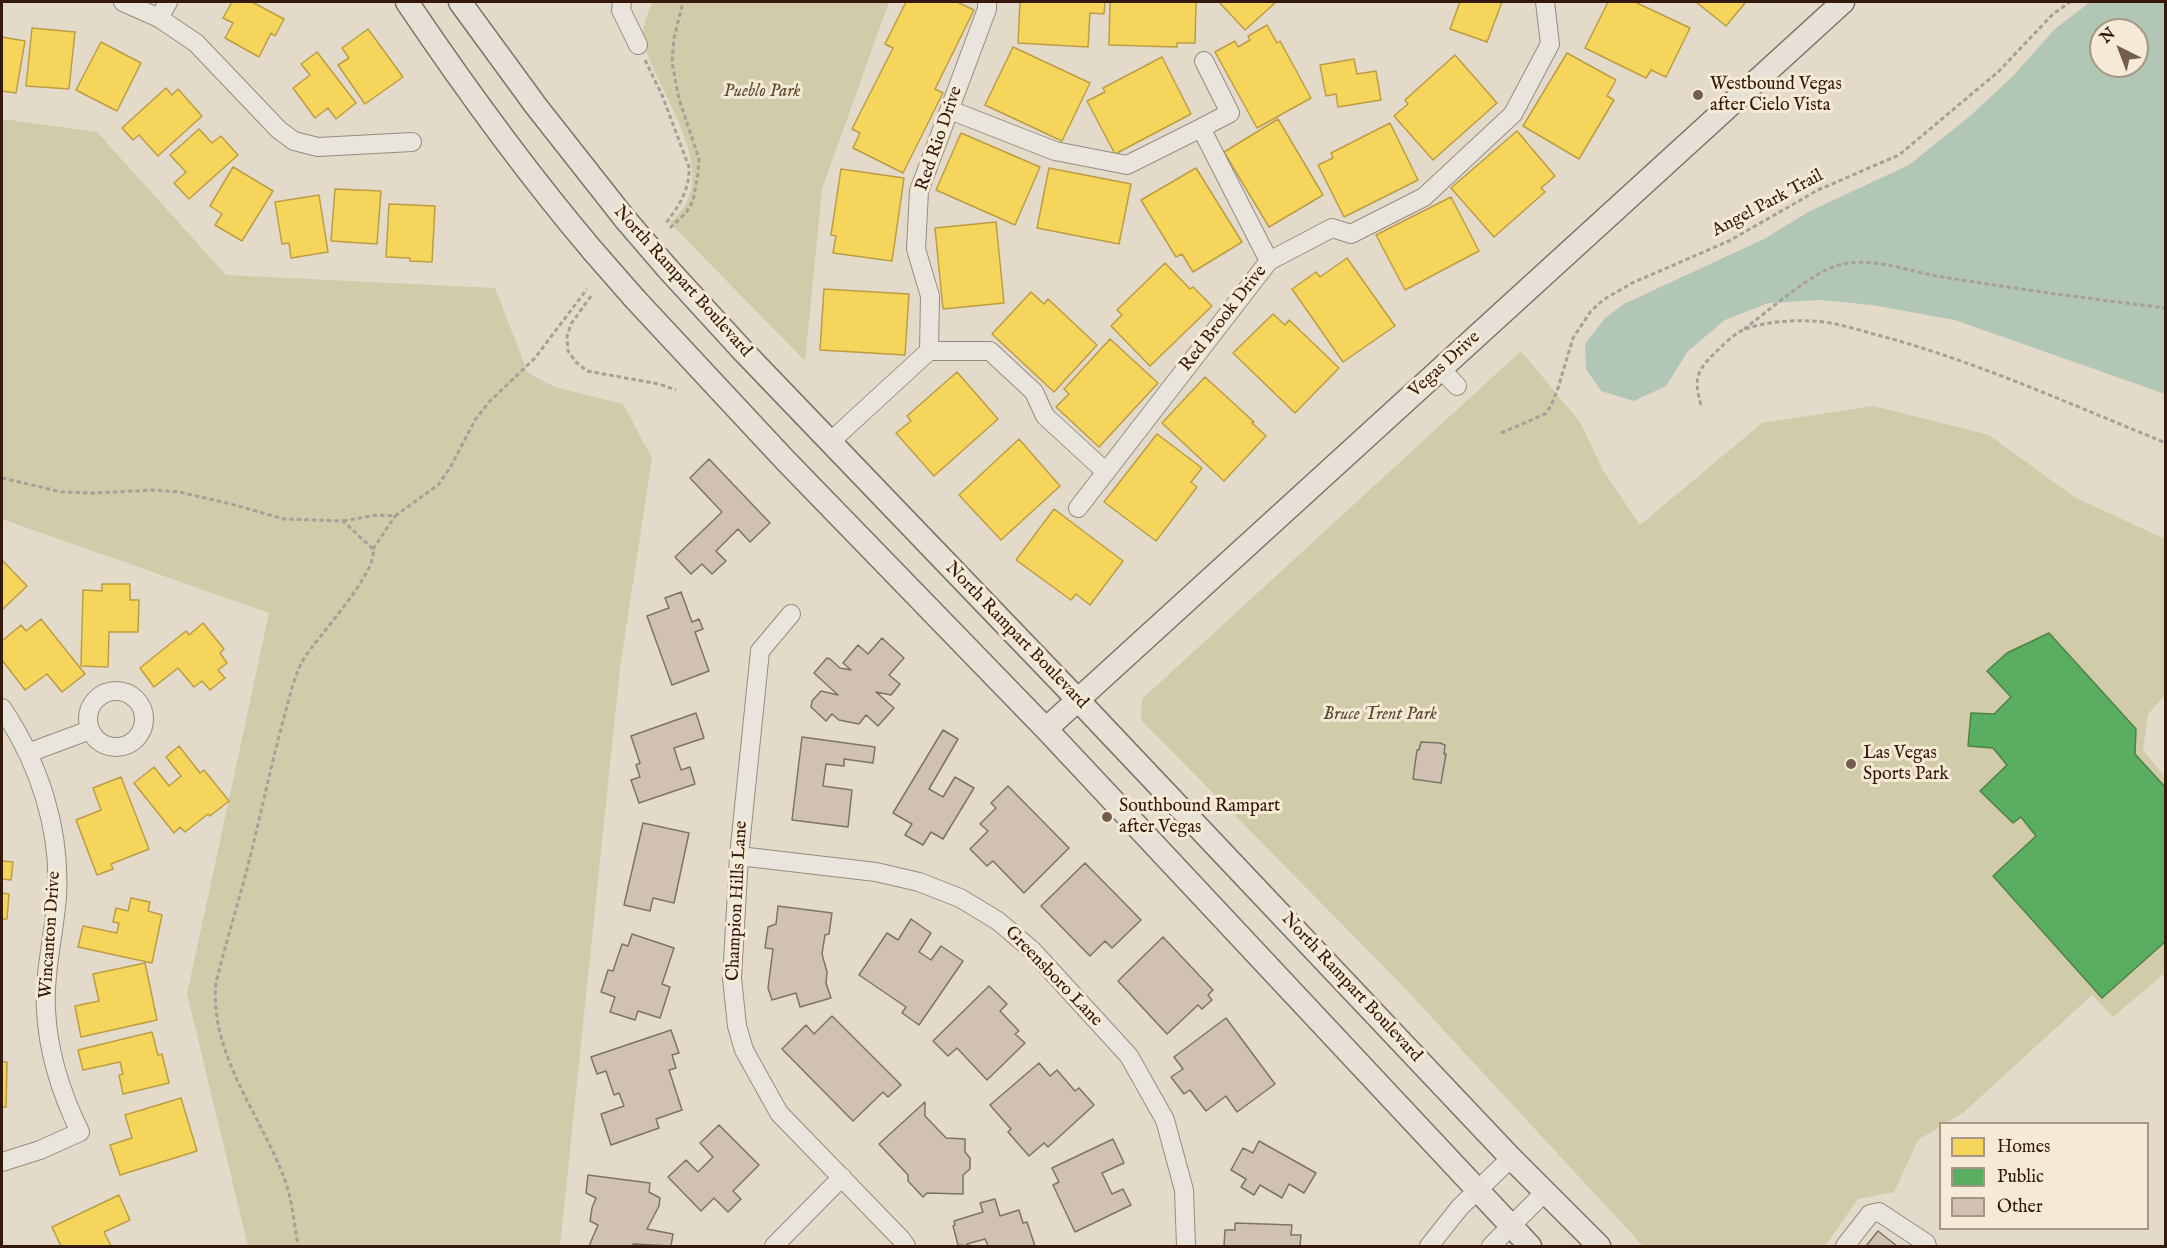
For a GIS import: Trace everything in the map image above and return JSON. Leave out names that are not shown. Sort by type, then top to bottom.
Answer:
[{"type":"main road","points":[[407,2],[500,134],[593,251],[635,298],[785,460],[1046,729],[1530,1246]]},
{"type":"main road","name":"North Rampart Boulevard","points":[[460,2],[536,106],[625,219],[668,269],[744,352],[1078,700],[1511,1158],[1599,1246]]},
{"type":"main road","name":"Vegas Drive","points":[[1046,729],[1843,2]]},
{"type":"street","points":[[123,2],[159,18],[196,43],[279,130],[294,141],[318,147],[412,142]]},
{"type":"street","points":[[159,18],[168,2]]},
{"type":"street","points":[[622,2],[621,10],[638,45]]},
{"type":"street","name":"Red Rio Drive","points":[[929,351],[930,296],[916,249],[919,191],[987,9],[987,2]]},
{"type":"street","name":"Red Brook Drive","points":[[1078,508],[1269,261],[1332,228],[1351,234],[1424,197],[1514,114],[1550,44],[1545,2]]},
{"type":"street","points":[[950,110],[1055,151],[1127,165],[1230,113],[1204,61]]},
{"type":"street","points":[[1201,128],[1269,261]]},
{"type":"street","points":[[830,442],[929,351],[990,351],[1034,392],[1045,416],[1106,472]]},
{"type":"street","points":[[1441,369],[1457,386]]},
{"type":"street","name":"Champion Hills Lane","points":[[791,614],[760,651],[739,856],[732,978],[737,1026],[744,1050],[779,1113],[906,1246]]},
{"type":"street","name":"Wincanton Drive","points":[[2,708],[28,753],[44,792],[52,826],[57,861],[57,895],[47,977],[46,1009],[49,1041],[56,1073],[66,1104],[80,1132],[40,1150],[2,1162]]},
{"type":"street","points":[[28,753],[90,730]]},
{"type":"street","name":"Greensboro Lane","points":[[739,856],[876,872],[919,882],[960,898],[1006,928],[1032,950],[1129,1056],[1165,1120],[1184,1190],[1186,1246]]},
{"type":"street","points":[[1430,1246],[1460,1207],[1511,1158]]},
{"type":"street","points":[[774,1246],[842,1177]]},
{"type":"street","points":[[1491,1246],[1545,1192]]},
{"type":"street","points":[[1845,1246],[1870,1214],[1879,1212],[1926,1243],[1927,1246]]},
{"type":"path","points":[[670,228],[686,213],[693,201],[699,159],[679,99],[672,62],[674,38],[683,2]]},
{"type":"path","name":"Angel Park Trail","points":[[1501,433],[1545,414],[1558,388],[1573,338],[1585,318],[1603,300],[1632,283],[1729,241],[1818,190],[1899,155],[1998,72],[2053,14],[2070,2]]},
{"type":"path","points":[[638,45],[662,95],[689,167],[685,194],[666,223]]},
{"type":"path","points":[[1701,405],[1695,386],[1697,375],[1709,358],[1725,343],[1813,278],[1839,265],[1873,262],[1917,273],[2045,293],[2166,308]]},
{"type":"path","points":[[373,549],[395,516],[438,485],[450,468],[475,420],[489,402],[535,358],[587,289]]},
{"type":"path","points":[[591,296],[571,324],[567,336],[568,351],[576,362],[588,371],[659,384],[676,390]]},
{"type":"path","points":[[1743,330],[1777,322],[1812,320],[1851,328],[1921,347],[2166,443]]},
{"type":"path","points":[[2,478],[62,492],[153,490],[179,492],[284,519],[343,521],[377,515],[395,516]]},
{"type":"path","points":[[298,1246],[284,1178],[236,1076],[219,1030],[214,1004],[216,983],[293,682],[311,648],[350,598],[371,565],[374,554],[373,549],[343,521]]},
{"type":"green space","name":"Pueblo Park","points":[[653,2],[889,2],[822,189],[805,361],[670,223],[687,201],[692,183],[691,163],[679,122],[650,62],[644,44],[645,22]]},
{"type":"green space","points":[[2,119],[97,132],[226,275],[495,288],[528,373],[555,387],[623,404],[652,458],[620,668],[560,1246],[248,1246],[187,994],[269,613],[2,519]]},
{"type":"green space","name":"Bruce Trent Park","points":[[1521,351],[1580,422],[1603,470],[1640,525],[1762,423],[1873,406],[1989,435],[2074,497],[2165,539],[2165,695],[2148,714],[2143,750],[2165,777],[2165,973],[2113,1017],[2092,995],[1964,1112],[1948,1122],[1939,1122],[1939,1128],[1918,1140],[1894,1192],[1858,1199],[1825,1246],[1643,1246],[1400,983],[1141,720],[1142,699]]},
{"type":"shaded area","points":[[2090,2],[2165,2],[2165,394],[1955,320],[1872,305],[1820,300],[1768,303],[1725,320],[1688,351],[1666,386],[1634,401],[1601,391],[1586,369],[1585,344],[1605,318],[1624,304],[1764,239],[1810,211],[1909,165],[1970,116],[2014,75],[2055,29]]},
{"type":"building: Homes","points":[[232,2],[252,2],[284,19],[275,36],[271,33],[259,57],[225,38],[233,23],[223,18]]},
{"type":"building: Homes","points":[[906,2],[957,2],[974,10],[935,89],[943,93],[903,173],[853,148],[860,133],[852,129],[893,48],[885,44]]},
{"type":"building: Homes","points":[[1020,2],[1105,2],[1104,14],[1090,13],[1088,47],[1018,43]]},
{"type":"building: Homes","points":[[1110,2],[1196,2],[1195,43],[1177,43],[1177,47],[1109,45]]},
{"type":"building: Homes","points":[[1219,2],[1276,2],[1245,30]]},
{"type":"building: Homes","points":[[1460,2],[1502,2],[1487,42],[1450,29]]},
{"type":"building: Homes","points":[[1608,2],[1635,2],[1690,28],[1666,77],[1651,70],[1646,78],[1585,48]]},
{"type":"building: Homes","points":[[1696,2],[1743,2],[1745,3],[1726,26]]},
{"type":"building: Homes","points":[[1267,25],[1277,43],[1280,41],[1311,98],[1257,128],[1215,52],[1235,41],[1238,47],[1250,40],[1248,36]]},
{"type":"building: Homes","points":[[32,28],[75,32],[69,89],[26,86]]},
{"type":"building: Homes","points":[[368,29],[403,77],[365,104],[338,65],[349,58],[342,48]]},
{"type":"building: Homes","points":[[2,37],[25,41],[16,93],[2,91]]},
{"type":"building: Homes","points":[[101,42],[141,63],[117,111],[76,90]]},
{"type":"building: Homes","points":[[1013,47],[1090,83],[1062,141],[985,105]]},
{"type":"building: Homes","points":[[317,52],[356,103],[336,119],[328,108],[315,118],[293,88],[310,75],[301,64]]},
{"type":"building: Homes","points":[[1567,53],[1616,80],[1607,96],[1614,100],[1579,159],[1523,126]]},
{"type":"building: Homes","points":[[1455,55],[1497,103],[1433,160],[1394,116],[1408,104],[1405,100]]},
{"type":"building: Homes","points":[[1162,57],[1191,114],[1115,154],[1087,101],[1105,92],[1103,88]]},
{"type":"building: Homes","points":[[1354,59],[1357,74],[1376,71],[1381,100],[1338,107],[1336,94],[1326,96],[1320,65]]},
{"type":"building: Homes","points":[[166,88],[172,95],[178,89],[202,116],[158,156],[139,135],[133,140],[122,128]]},
{"type":"building: Homes","points":[[1278,119],[1323,195],[1269,227],[1224,152]]},
{"type":"building: Homes","points":[[1390,123],[1418,180],[1344,217],[1318,165],[1333,158],[1331,153]]},
{"type":"building: Homes","points":[[199,129],[212,143],[221,136],[238,155],[189,199],[174,183],[186,172],[170,155]]},
{"type":"building: Homes","points":[[1517,131],[1555,176],[1541,188],[1545,192],[1494,237],[1451,188]]},
{"type":"building: Homes","points":[[961,133],[1040,167],[1015,225],[936,190]]},
{"type":"building: Homes","points":[[233,167],[273,191],[242,241],[215,225],[222,214],[210,206]]},
{"type":"building: Homes","points":[[1049,168],[1131,184],[1119,244],[1037,228]]},
{"type":"building: Homes","points":[[1196,168],[1242,242],[1193,272],[1182,254],[1176,257],[1141,200]]},
{"type":"building: Homes","points":[[841,169],[904,178],[892,261],[833,253],[836,236],[831,235]]},
{"type":"building: Homes","points":[[335,189],[381,191],[377,244],[331,241]]},
{"type":"building: Homes","points":[[319,195],[328,252],[291,258],[289,243],[282,244],[275,202]]},
{"type":"building: Homes","points":[[1451,197],[1479,251],[1405,290],[1376,235]]},
{"type":"building: Homes","points":[[389,204],[435,206],[432,262],[386,257]]},
{"type":"building: Homes","points":[[996,222],[1004,303],[943,309],[935,228]]},
{"type":"building: Homes","points":[[1347,258],[1395,326],[1343,362],[1292,289],[1316,272],[1320,277]]},
{"type":"building: Homes","points":[[1165,263],[1190,289],[1193,287],[1212,306],[1150,366],[1111,326],[1122,315],[1117,310]]},
{"type":"building: Homes","points":[[824,289],[909,294],[905,355],[820,350]]},
{"type":"building: Homes","points":[[1031,292],[1044,304],[1048,299],[1097,345],[1054,392],[992,334]]},
{"type":"building: Homes","points":[[1273,314],[1285,325],[1289,320],[1339,368],[1295,413],[1233,353]]},
{"type":"building: Homes","points":[[1110,339],[1158,383],[1099,447],[1056,407],[1069,394],[1064,389]]},
{"type":"building: Homes","points":[[957,372],[998,419],[934,476],[896,433],[911,421],[907,416]]},
{"type":"building: Homes","points":[[1205,377],[1266,436],[1224,481],[1162,423]]},
{"type":"building: Homes","points":[[1157,434],[1202,468],[1191,482],[1197,487],[1156,541],[1104,502]]},
{"type":"building: Homes","points":[[1019,439],[1060,486],[1001,540],[959,495]]},
{"type":"building: Homes","points":[[1054,509],[1123,561],[1090,605],[1076,594],[1071,600],[1016,560]]},
{"type":"building: Homes","points":[[2,560],[27,586],[2,610]]},
{"type":"building: Homes","points":[[102,584],[130,584],[130,600],[139,600],[138,632],[109,632],[108,667],[81,666],[83,590],[102,591]]},
{"type":"building: Homes","points":[[41,619],[85,674],[62,692],[47,674],[25,690],[2,660],[2,641],[21,625],[26,631]]},
{"type":"building: Homes","points":[[203,623],[224,649],[220,653],[227,663],[218,670],[225,678],[210,690],[202,681],[194,687],[178,668],[154,687],[140,668],[186,631],[189,635]]},
{"type":"building: Homes","points":[[179,746],[200,773],[204,770],[229,801],[185,832],[180,827],[174,833],[134,783],[154,767],[169,786],[181,776],[166,757]]},
{"type":"building: Homes","points":[[121,777],[149,849],[111,864],[113,869],[97,875],[76,820],[101,810],[93,788]]},
{"type":"building: Homes","points":[[2,861],[13,862],[11,880],[2,879]]},
{"type":"building: Homes","points":[[2,893],[9,894],[7,919],[2,919]]},
{"type":"building: Homes","points":[[131,898],[150,902],[148,911],[162,915],[152,963],[78,947],[83,926],[117,933],[119,923],[113,922],[116,908],[128,911]]},
{"type":"building: Homes","points":[[145,963],[157,1020],[81,1037],[75,1006],[99,1001],[93,974]]},
{"type":"building: Homes","points":[[152,1032],[158,1055],[162,1054],[169,1083],[123,1094],[119,1075],[123,1074],[120,1062],[83,1070],[78,1050]]},
{"type":"building: Homes","points":[[2,1062],[7,1062],[6,1107],[2,1107]]},
{"type":"building: Homes","points":[[181,1098],[197,1151],[120,1175],[110,1145],[132,1138],[125,1115]]},
{"type":"building: Homes","points":[[119,1195],[130,1220],[104,1232],[111,1246],[61,1246],[52,1227]]},
{"type":"building: Public","name":"Las Vegas Sports Park","points":[[2049,633],[2136,729],[2135,754],[2166,788],[2166,941],[2102,998],[1993,876],[2036,836],[2021,817],[2013,823],[1980,791],[2007,765],[1993,748],[1968,746],[1971,713],[1994,714],[2011,697],[1987,671],[2007,653]]},
{"type":"building: Other","points":[[709,459],[770,523],[750,542],[738,529],[716,551],[726,561],[712,574],[702,564],[691,574],[675,557],[722,512],[690,478]]},
{"type":"building: Other","points":[[681,592],[692,622],[699,619],[703,629],[695,632],[709,671],[672,685],[647,616],[669,608],[665,598]]},
{"type":"building: Other","points":[[882,638],[904,658],[889,675],[900,684],[891,695],[876,692],[894,708],[878,726],[866,715],[859,724],[839,720],[832,714],[826,721],[811,707],[812,701],[821,691],[838,695],[814,673],[827,658],[840,668],[851,670],[843,663],[858,645],[868,654]]},
{"type":"building: Other","points":[[696,713],[704,738],[674,748],[681,770],[690,767],[695,784],[639,803],[631,780],[640,777],[636,765],[640,763],[631,736]]},
{"type":"building: Other","points":[[943,730],[958,739],[929,789],[943,797],[955,777],[974,788],[943,839],[931,832],[923,845],[905,835],[912,824],[893,813]]},
{"type":"building: Other","points":[[802,737],[875,747],[873,763],[844,759],[844,766],[826,764],[823,786],[852,790],[848,827],[792,820]]},
{"type":"building: Other","points":[[1421,742],[1445,745],[1444,754],[1446,754],[1441,783],[1413,779],[1417,750]]},
{"type":"building: Other","points":[[1008,786],[1069,848],[1024,893],[993,861],[987,866],[970,849],[988,831],[980,824],[996,808],[991,803]]},
{"type":"building: Other","points":[[643,823],[689,833],[674,903],[653,898],[650,911],[624,905]]},
{"type":"building: Other","points":[[1085,863],[1141,920],[1112,948],[1105,941],[1090,956],[1041,906]]},
{"type":"building: Other","points":[[778,906],[832,913],[829,934],[825,935],[822,954],[827,972],[826,983],[831,998],[800,1007],[796,993],[772,1000],[768,988],[773,949],[765,948],[768,927],[776,924]]},
{"type":"building: Other","points":[[911,919],[931,933],[919,952],[931,960],[941,946],[963,961],[919,1025],[902,1013],[906,1007],[859,975],[887,933],[898,940]]},
{"type":"building: Other","points":[[632,934],[674,948],[662,984],[670,987],[660,1018],[638,1011],[635,1020],[610,1012],[615,997],[601,992],[608,970],[613,971],[622,944],[628,946]]},
{"type":"building: Other","points":[[1163,937],[1213,990],[1208,995],[1212,1000],[1202,1009],[1198,1005],[1167,1034],[1118,981]]},
{"type":"building: Other","points":[[989,986],[1007,1004],[1000,1011],[1019,1031],[1015,1034],[1025,1043],[987,1080],[957,1048],[948,1056],[933,1041]]},
{"type":"building: Other","points":[[832,1016],[901,1085],[888,1097],[883,1092],[853,1121],[782,1049],[806,1025],[814,1034]]},
{"type":"building: Other","points":[[1226,1018],[1275,1084],[1237,1112],[1226,1096],[1206,1111],[1190,1090],[1184,1094],[1171,1077],[1183,1069],[1174,1057]]},
{"type":"building: Other","points":[[671,1030],[679,1053],[672,1055],[676,1068],[669,1070],[682,1110],[656,1119],[659,1128],[611,1145],[601,1114],[624,1106],[619,1093],[614,1095],[606,1071],[597,1074],[591,1057]]},
{"type":"building: Other","points":[[1039,1063],[1050,1076],[1057,1070],[1075,1091],[1079,1088],[1094,1105],[1048,1147],[1044,1143],[1029,1156],[1008,1132],[1011,1129],[990,1105]]},
{"type":"building: Other","points":[[925,1102],[925,1116],[946,1138],[965,1139],[965,1152],[970,1158],[970,1169],[963,1175],[963,1194],[927,1193],[923,1197],[908,1181],[908,1175],[879,1144]]},
{"type":"building: Other","points":[[719,1125],[759,1165],[733,1191],[741,1199],[728,1212],[714,1198],[701,1211],[668,1177],[686,1160],[698,1172],[713,1157],[700,1143]]},
{"type":"building: Other","points":[[1113,1139],[1124,1163],[1102,1173],[1112,1194],[1123,1189],[1131,1205],[1075,1232],[1053,1185],[1059,1182],[1052,1168]]},
{"type":"building: Other","points":[[1259,1141],[1316,1173],[1304,1193],[1289,1184],[1282,1198],[1260,1185],[1254,1195],[1241,1187],[1246,1179],[1231,1170],[1243,1148],[1253,1153]]},
{"type":"building: Other","points":[[588,1175],[650,1183],[649,1192],[660,1198],[659,1206],[647,1229],[673,1234],[671,1246],[633,1244],[639,1246],[589,1246],[598,1225],[590,1221],[596,1198],[586,1193]]},
{"type":"building: Other","points":[[995,1199],[1000,1216],[1019,1210],[1023,1223],[1027,1222],[1035,1246],[988,1246],[985,1239],[967,1244],[970,1246],[958,1245],[953,1226],[954,1221],[983,1212],[980,1203]]},
{"type":"building: Other","points":[[1235,1223],[1292,1225],[1291,1235],[1301,1235],[1300,1246],[1224,1246],[1225,1230],[1235,1230]]},
{"type":"building: Other","points":[[1878,1231],[1897,1246],[1866,1246]]},
{"type":"place","name":"Westbound Vegas after Cielo Vista","points":[[1698,95]]},
{"type":"place","name":"Las Vegas Sports Park","points":[[1851,764]]},
{"type":"place","name":"Southbound Rampart after Vegas","points":[[1107,817]]}]
